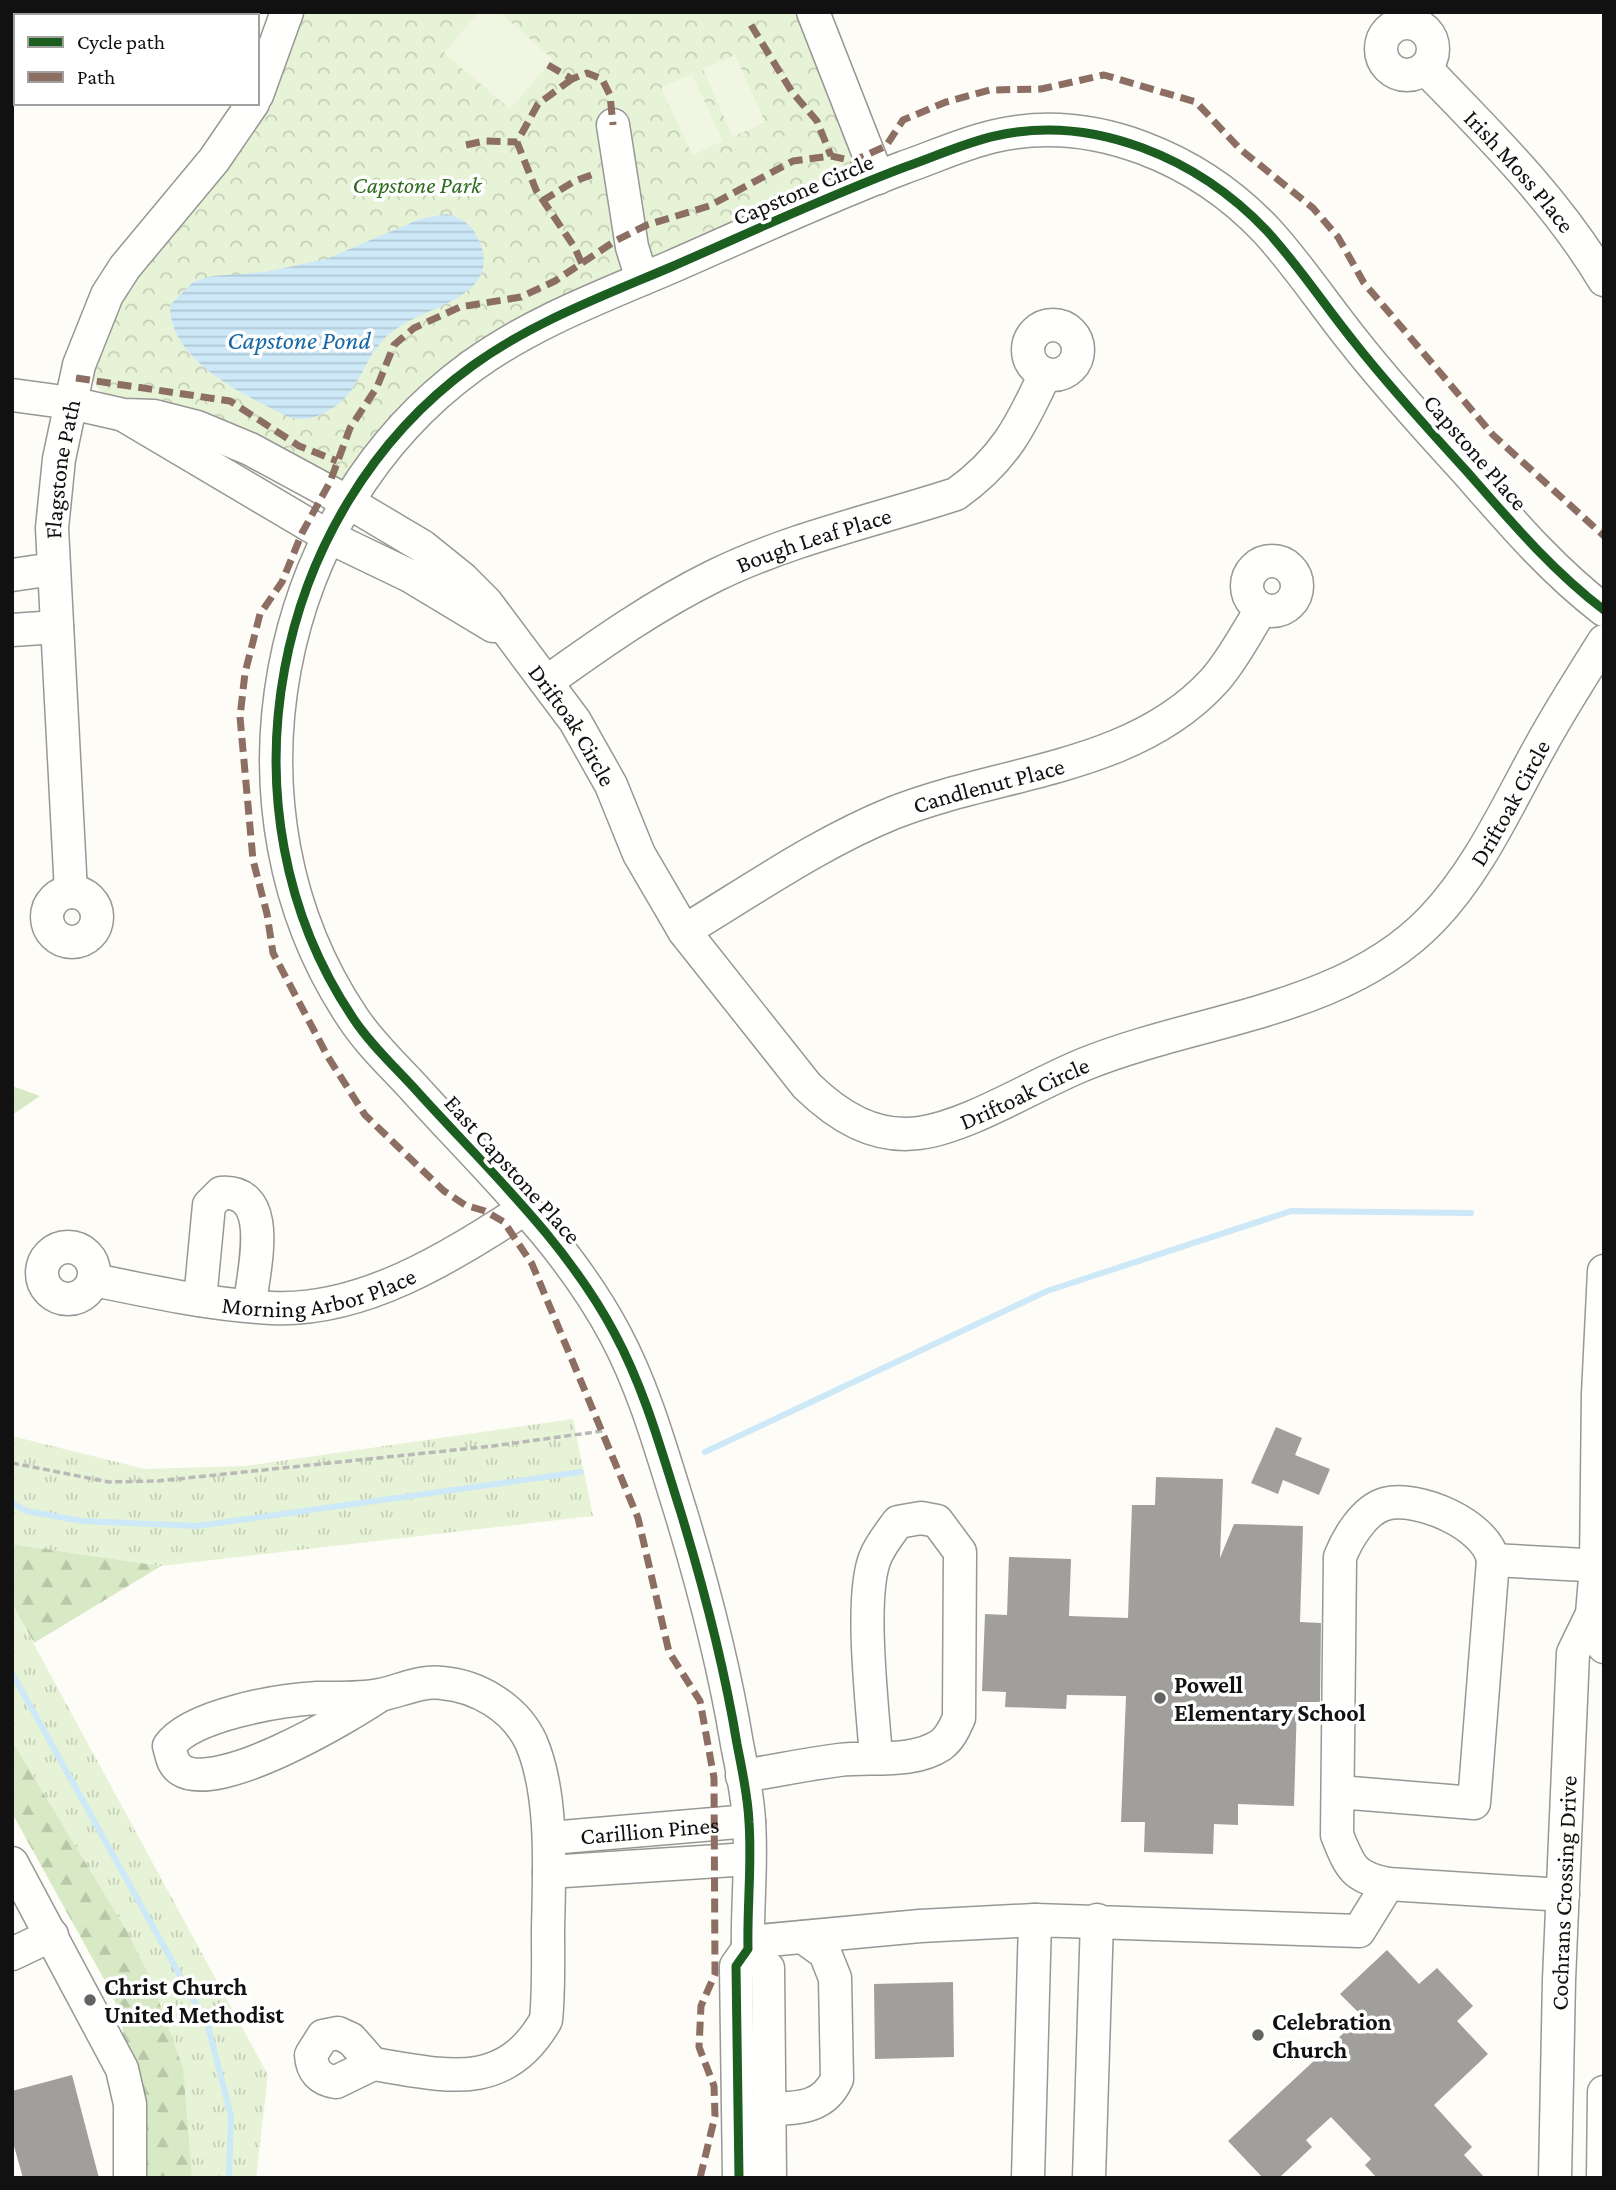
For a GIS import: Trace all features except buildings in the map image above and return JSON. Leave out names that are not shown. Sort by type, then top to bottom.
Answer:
[{"type":"street","points":[[259,89],[287,12]]},
{"type":"street","points":[[813,12],[878,177]]},
{"type":"street","name":"Irish Moss Place","points":[[1425,68],[1509,154],[1552,204],[1577,236],[1604,280]]},
{"type":"street","name":"Flagstone Path","points":[[71,892],[52,569],[53,503],[79,365],[107,296],[149,235],[214,160],[252,105]]},
{"type":"street","points":[[613,124],[632,247],[642,279]]},
{"type":"street","name":"Capstone Circle","points":[[331,538],[348,502],[398,434],[469,368],[532,329],[878,177],[997,135],[1039,131],[1083,132],[1157,152],[1229,195],[1266,230],[1330,310]]},
{"type":"street","name":"Capstone Place","points":[[1330,310],[1381,373],[1535,548],[1604,610]]},
{"type":"street","name":"Bough Leaf Place","points":[[548,681],[612,636],[714,576],[754,558],[956,494],[981,477],[1019,431],[1045,374]]},
{"type":"street","points":[[12,395],[71,403],[124,415]]},
{"type":"street","name":"Driftoak Circle","points":[[124,415],[155,416],[197,427],[250,449],[422,546],[463,579],[548,681],[594,752],[639,853],[684,931],[746,1013],[807,1086],[828,1106],[852,1122],[873,1129],[918,1133],[952,1124],[1085,1063],[1296,999],[1375,965],[1406,944],[1449,899],[1482,850],[1553,722],[1604,641]]},
{"type":"street","name":"Driftoak Circle","points":[[124,415],[331,538],[410,576],[515,640]]},
{"type":"street","name":"East Capstone Place","points":[[331,538],[306,592],[287,649],[279,696],[274,745],[275,790],[291,880],[317,956],[358,1026],[556,1242],[590,1291],[635,1376],[698,1569],[726,1679],[749,1821],[748,1946],[736,1966],[739,2178]]},
{"type":"street","points":[[12,575],[52,569]]},
{"type":"street","name":"Candlenut Place","points":[[684,931],[862,826],[897,812],[1093,754],[1141,735],[1170,719],[1215,680],[1261,610]]},
{"type":"street","points":[[12,630],[57,627]]},
{"type":"street","points":[[200,1300],[209,1205],[221,1193],[236,1192],[249,1199],[257,1214],[250,1306]]},
{"type":"street","name":"Morning Arbor Place","points":[[94,1280],[200,1300],[250,1306],[314,1306],[395,1282],[455,1254],[526,1208]]},
{"type":"street","name":"Cochrans Crossing Drive","points":[[1555,2178],[1573,1653],[1592,1614],[1600,1566],[1598,1394],[1604,1271]]},
{"type":"street","points":[[1339,1792],[1474,1803],[1493,1560],[1491,1547],[1474,1530],[1428,1507],[1403,1502],[1382,1505],[1348,1538],[1340,1558],[1337,1835],[1348,1862],[1362,1879],[1388,1885],[1563,1895]]},
{"type":"street","points":[[742,1776],[840,1760],[876,1758],[917,1755],[941,1745],[952,1735],[959,1718],[960,1552],[937,1521],[921,1518],[898,1522],[875,1559],[869,1588],[876,1758]]},
{"type":"street","points":[[1493,1560],[1600,1566]]},
{"type":"street","name":"Cochrans Crossing Drive","points":[[1592,1614],[1604,1647]]},
{"type":"street","points":[[373,2064],[466,2076],[492,2070],[513,2059],[534,2042],[546,2020],[550,1838],[539,1764],[530,1740],[517,1721],[500,1704],[465,1687],[439,1682],[379,1696],[287,1700],[198,1725],[177,1735],[169,1746],[173,1763],[183,1771],[199,1775],[271,1755],[307,1741],[379,1696]]},
{"type":"street","name":"Carillion Pines","points":[[550,1838],[749,1821]]},
{"type":"street","name":"Carillion Pines","points":[[549,1872],[749,1859]]},
{"type":"street","points":[[12,1863],[122,2069],[130,2104],[130,2178]]},
{"type":"street","points":[[748,1946],[803,1937],[920,1926],[1035,1920],[1097,1920],[1359,1931],[1388,1885]]},
{"type":"street","points":[[1028,2178],[1035,1920]]},
{"type":"street","points":[[1089,2178],[1097,1920]]},
{"type":"street","points":[[12,1954],[52,1935]]},
{"type":"street","points":[[770,2109],[798,2108],[818,2102],[832,2089],[837,2079],[835,1978],[825,1953],[803,1937]]},
{"type":"street","points":[[748,1946],[768,1968],[770,2178]]},
{"type":"street","points":[[1603,2178],[1604,2092]]},
{"type":"path","points":[[12,1462],[109,1482],[170,1481],[480,1448],[603,1430]]},
{"type":"green space","name":"Capstone Park","points":[[300,12],[798,12],[848,126],[856,167],[573,297],[341,482],[164,406],[105,395],[96,386],[92,373],[112,311],[242,105],[259,105],[259,77]]},
{"type":"green space","points":[[479,12],[499,12],[553,59],[510,109],[444,53]]},
{"type":"green space","points":[[735,55],[765,122],[733,137],[703,69]]},
{"type":"green space","points":[[692,74],[723,141],[692,155],[661,88]]},
{"type":"green space","points":[[12,1086],[40,1096],[12,1115]]},
{"type":"green space","points":[[573,1419],[593,1516],[161,1566],[12,1544],[12,1436],[145,1469],[245,1466]]},
{"type":"green space","points":[[12,1544],[161,1566],[34,1643],[12,1604]]},
{"type":"green space","points":[[12,1604],[268,2075],[256,2178],[192,2178],[150,1977],[127,1931],[12,1741]]},
{"type":"green space","points":[[12,1741],[127,1931],[150,1977],[183,2068],[192,2178],[141,2178],[121,2017],[111,1992],[12,1813]]},
{"type":"water","name":"Capstone Pond","points":[[447,214],[468,225],[481,245],[484,264],[478,279],[467,291],[415,318],[384,339],[353,389],[336,406],[319,415],[303,419],[289,417],[231,387],[195,359],[182,343],[173,325],[170,305],[193,282],[212,276],[265,272],[326,259],[420,219]]},
{"type":"waterway","points":[[705,1452],[1047,1291],[1291,1211],[1471,1213]]},
{"type":"waterway","points":[[12,1503],[26,1511],[82,1521],[197,1526],[581,1472]]},
{"type":"waterway","points":[[12,1673],[208,2026],[231,2116],[229,2178]]},
{"type":"marked path","points":[[751,25],[792,92],[817,121],[831,156]]},
{"type":"marked path","points":[[548,65],[572,79],[587,73],[602,79],[610,95],[613,125]]},
{"type":"marked path","points":[[700,2178],[715,2116],[714,2086],[699,2047],[701,2006],[715,1974],[714,1778],[700,1701],[669,1652],[638,1518],[532,1264],[504,1222],[485,1211],[465,1205],[444,1191],[365,1115],[328,1057],[273,953],[267,914],[253,860],[240,717],[245,673],[260,614],[282,582],[302,533],[330,482],[350,428],[377,387],[394,345],[414,328],[460,307],[521,297],[555,281],[615,241],[647,225],[709,206],[793,161],[831,156],[853,161],[886,146],[903,120],[946,102],[990,90],[1041,89],[1104,75],[1196,102],[1240,149],[1313,208],[1338,237],[1364,283],[1493,435],[1604,536]]},
{"type":"marked path","points":[[572,79],[538,104],[517,142],[536,190],[575,248],[582,264]]},
{"type":"marked path","points":[[466,145],[484,141],[517,142]]},
{"type":"marked path","points":[[542,201],[575,181],[594,174]]},
{"type":"marked path","points":[[76,378],[230,401],[299,446],[337,461]]},
{"type":"cycle path","points":[[739,2178],[736,1966],[748,1949],[750,1854],[747,1802],[713,1627],[652,1422],[626,1355],[573,1267],[523,1206],[382,1055],[353,1018],[310,936],[284,849],[276,759],[285,669],[309,582],[349,500],[403,427],[472,366],[544,323],[816,203],[961,146],[995,136],[1032,131],[1070,131],[1107,137],[1143,148],[1177,163],[1240,205],[1279,244],[1383,377],[1501,511],[1550,563],[1604,610]]},
{"type":"place","name":"Powell Elementary School","points":[[1160,1698]]},
{"type":"place","name":"Christ Church United Methodist","points":[[90,2000]]},
{"type":"place","name":"Celebration Church","points":[[1258,2035]]}]
